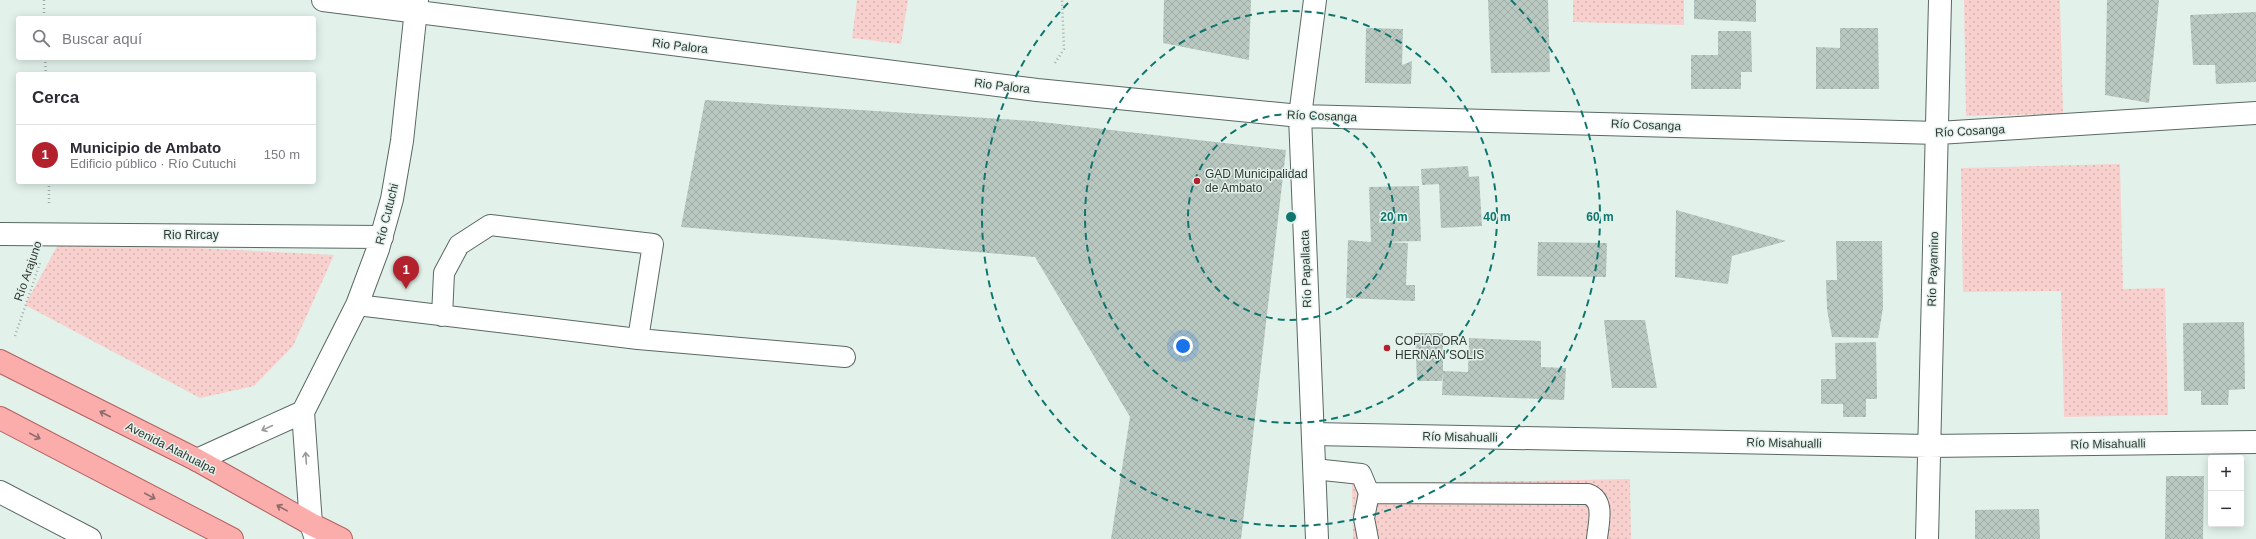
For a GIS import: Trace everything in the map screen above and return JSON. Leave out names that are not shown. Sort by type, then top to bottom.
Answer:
[{"type":"main road","name":"Avenida Atahualpa","points":[[2,362],[197,460],[314,532],[341,539]]},
{"type":"main road","points":[[0,418],[232,539]]},
{"type":"street","name":"Rio Palora","points":[[323,0],[417,6],[1037,90]]},
{"type":"street","name":"Río Papallacta","points":[[1315,0],[1300,116],[1317,539]]},
{"type":"street","name":"Río Payamino","points":[[1927,539],[1928,446],[1938,133],[1940,0]]},
{"type":"street","name":"Río Cutuchi","points":[[303,412],[357,306],[382,237],[392,199],[402,141],[417,6]]},
{"type":"street","name":"Río Cosanga","points":[[1037,90],[1300,116],[1938,133],[2256,113]]},
{"type":"street","name":"Rio Rircay","points":[[0,234],[382,237]]},
{"type":"street","points":[[197,460],[303,412],[314,532]]},
{"type":"street","name":"Río Misahualli","points":[[1313,434],[1928,446],[2256,442]]},
{"type":"street","points":[[0,492],[90,539]]},
{"type":"lane","points":[[442,316],[444,273],[459,245],[490,225],[653,244],[638,339]]},
{"type":"lane","points":[[357,306],[638,339],[845,357]]},
{"type":"lane","points":[[1314,469],[1361,474],[1369,493],[1364,518],[1368,539]]},
{"type":"lane","points":[[1369,493],[1588,494],[1594,496],[1600,505],[1597,539]]},
{"type":"path","points":[[44,0],[44,16]]},
{"type":"path","points":[[1037,90],[1064,49],[1062,0]]},
{"type":"path","points":[[45,60],[46,72]]},
{"type":"path","name":"Río Arajuno","points":[[2,362],[12,347],[50,234],[48,184]]},
{"type":"shaded area","points":[[857,0],[908,0],[901,44],[852,38]]},
{"type":"shaded area","points":[[1573,0],[1684,0],[1684,25],[1573,22]]},
{"type":"shaded area","points":[[1964,0],[2060,0],[2063,114],[1966,116]]},
{"type":"shaded area","points":[[2120,164],[2123,289],[2165,288],[2168,415],[2064,417],[2061,291],[1963,292],[1961,168]]},
{"type":"shaded area","points":[[60,241],[334,255],[293,346],[254,386],[200,398],[25,305]]},
{"type":"shaded area","points":[[1630,479],[1631,539],[1353,539],[1352,484]]},
{"type":"building","points":[[1164,0],[1251,0],[1249,60],[1163,43]]},
{"type":"building","points":[[1488,0],[1548,0],[1550,72],[1491,73]]},
{"type":"building","points":[[1694,0],[1756,0],[1756,22],[1694,19]]},
{"type":"building","points":[[2107,0],[2159,0],[2149,103],[2105,95]]},
{"type":"building","points":[[2256,12],[2256,82],[2216,84],[2215,65],[2193,65],[2190,15]]},
{"type":"building","points":[[1366,28],[1403,29],[1402,65],[1412,61],[1411,84],[1365,83]]},
{"type":"building","points":[[1840,28],[1878,28],[1879,89],[1816,89],[1816,47],[1840,48]]},
{"type":"building","points":[[1718,31],[1751,31],[1752,72],[1741,72],[1741,89],[1691,89],[1691,55],[1718,55]]},
{"type":"building","points":[[705,100],[1033,121],[1286,150],[1241,539],[1111,539],[1130,417],[1035,257],[681,227]]},
{"type":"building","points":[[1468,166],[1469,177],[1479,176],[1482,226],[1441,228],[1439,184],[1422,185],[1421,169]]},
{"type":"building","points":[[1419,186],[1421,241],[1381,242],[1408,243],[1406,285],[1415,285],[1415,301],[1346,298],[1348,240],[1371,242],[1369,187]]},
{"type":"building","points":[[1676,210],[1786,241],[1732,256],[1728,284],[1675,277]]},
{"type":"building","points":[[1836,241],[1882,241],[1883,308],[1878,338],[1832,337],[1827,309],[1826,280],[1837,280]]},
{"type":"building","points":[[1538,242],[1607,243],[1606,277],[1537,276]]},
{"type":"building","points":[[1604,320],[1645,320],[1657,388],[1612,388]]},
{"type":"building","points":[[2244,322],[2245,389],[2229,390],[2228,405],[2201,405],[2201,391],[2184,391],[2183,323]]},
{"type":"building","points":[[1415,333],[1443,333],[1443,371],[1468,372],[1469,338],[1541,341],[1541,367],[1566,368],[1564,400],[1442,395],[1443,372],[1442,381],[1417,381]]},
{"type":"building","points":[[1876,342],[1877,399],[1866,399],[1866,417],[1843,417],[1843,404],[1821,404],[1821,379],[1836,379],[1835,343]]},
{"type":"building","points":[[2166,476],[2204,476],[2203,539],[2165,539]]},
{"type":"building","points":[[2039,509],[2040,539],[1975,539],[1975,510]]},
{"type":"place","name":"GAD Municipalidad de Ambato","points":[[1197,181]]},
{"type":"place","name":"Municipio de Ambato","points":[[406,289]]},
{"type":"place","name":"COPIADORA HERNAN SOLIS","points":[[1387,348]]}]
